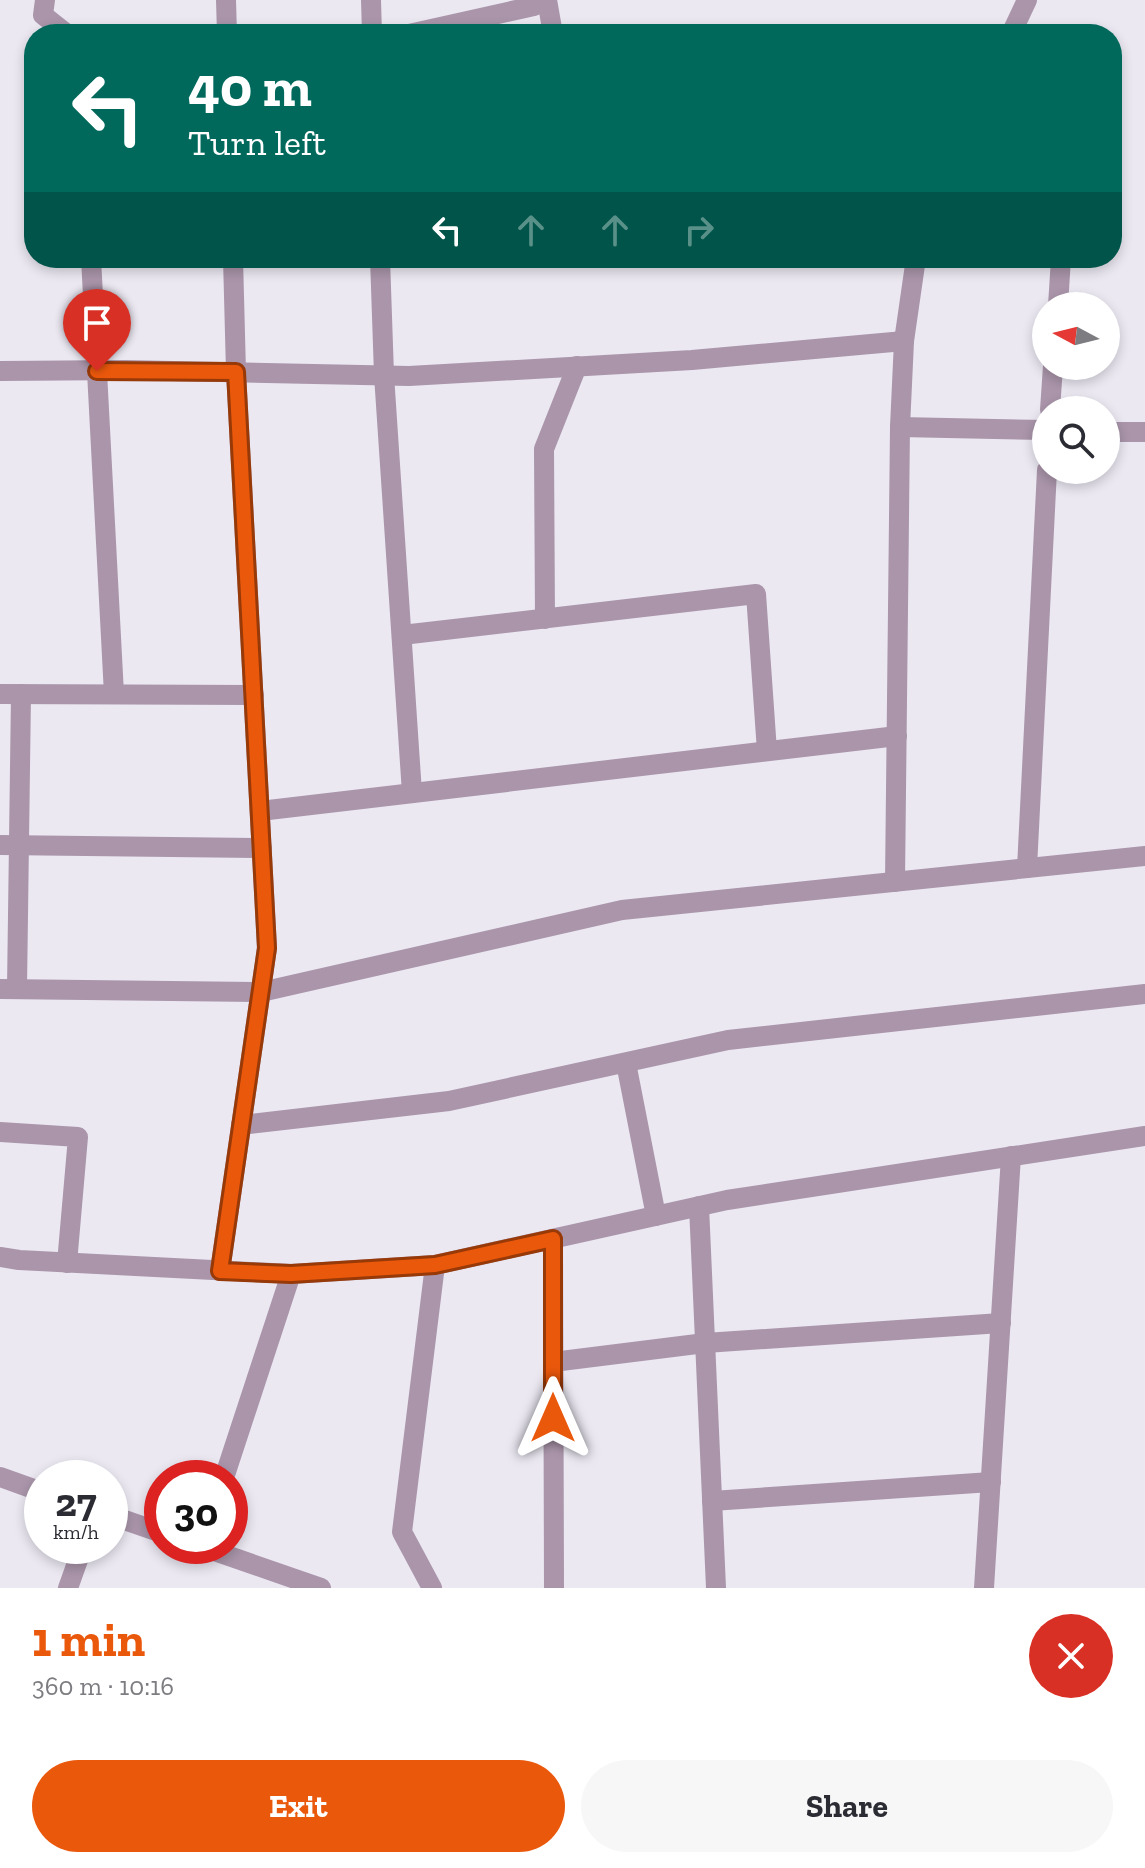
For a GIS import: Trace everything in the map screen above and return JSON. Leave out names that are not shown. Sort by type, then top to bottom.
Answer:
[{"type":"street","points":[[45,0],[43,15],[54,24]]},
{"type":"street","points":[[226,0],[227,24]]},
{"type":"street","points":[[371,0],[372,24]]},
{"type":"street","points":[[443,24],[501,7],[534,6],[546,0],[551,24]]},
{"type":"street","points":[[1016,24],[1027,0]]},
{"type":"street","points":[[92,268],[114,694]]},
{"type":"street","points":[[220,1271],[267,948],[236,372],[233,268]]},
{"type":"street","points":[[380,268],[384,375],[412,793]]},
{"type":"street","points":[[895,882],[900,427],[904,341],[915,268]]},
{"type":"street","points":[[1059,292],[1060,268]]},
{"type":"street","points":[[0,371],[384,375],[692,360],[904,341]]},
{"type":"street","points":[[545,619],[544,449],[577,366]]},
{"type":"street","points":[[900,427],[1032,430]]},
{"type":"street","points":[[1120,432],[1145,432]]},
{"type":"street","points":[[1027,868],[1046,484]]},
{"type":"street","points":[[402,635],[756,594],[767,751]]},
{"type":"street","points":[[254,695],[10,694],[9,989],[261,992],[622,910],[1145,856]]},
{"type":"street","points":[[260,811],[897,736]]},
{"type":"street","points":[[10,845],[262,848]]},
{"type":"street","points":[[241,1125],[449,1101],[728,1040],[1145,994]]},
{"type":"street","points":[[626,1063],[656,1216]]},
{"type":"street","points":[[0,1132],[78,1137],[67,1263]]},
{"type":"street","points":[[0,1257],[291,1274],[435,1265],[699,1206],[1145,1136]]},
{"type":"street","points":[[984,1588],[1011,1156]]},
{"type":"street","points":[[699,1206],[716,1588]]},
{"type":"street","points":[[553,1239],[554,1588]]},
{"type":"street","points":[[432,1588],[402,1532],[435,1265]]},
{"type":"street","points":[[230,1460],[291,1274]]},
{"type":"street","points":[[553,1362],[705,1343],[1001,1323]]},
{"type":"street","points":[[0,1477],[24,1486]]},
{"type":"street","points":[[712,1501],[991,1482]]},
{"type":"street","points":[[68,1588],[77,1564]]},
{"type":"street","points":[[243,1564],[285,1582],[321,1588]]},
{"type":"route","points":[[97,371],[236,372],[267,948],[220,1271],[291,1274],[435,1265],[553,1239],[553,1418]]}]
